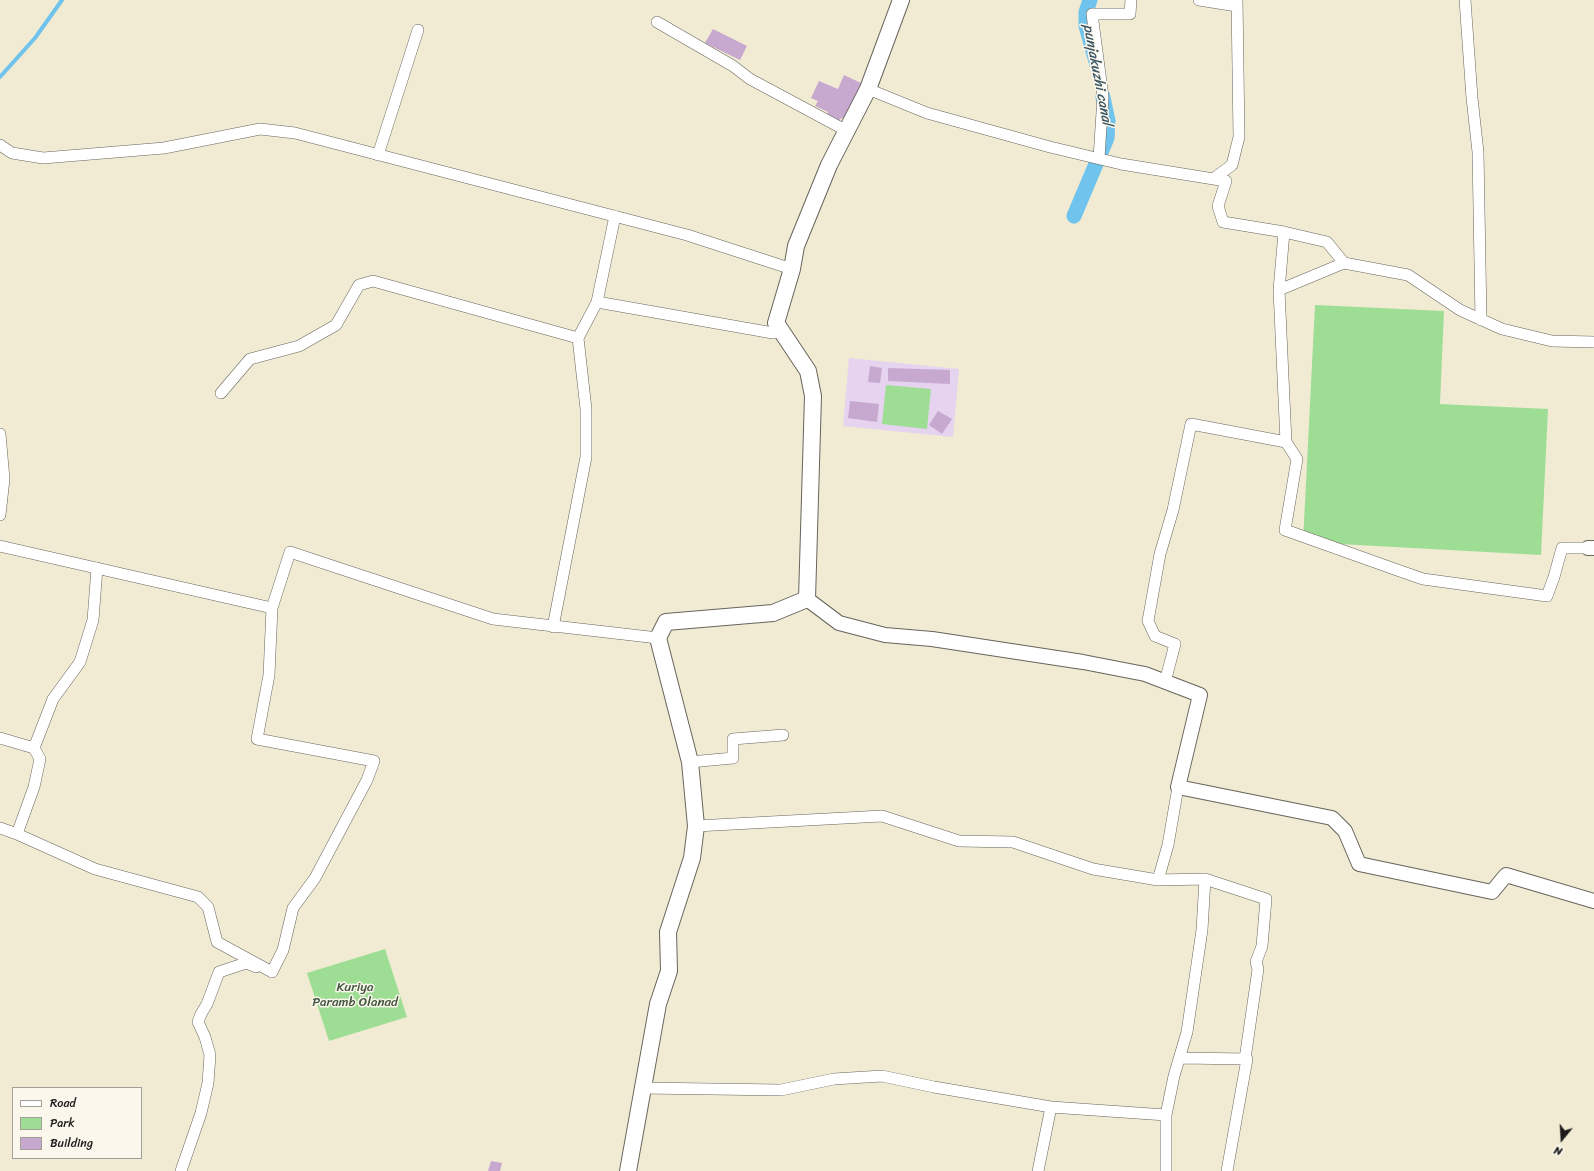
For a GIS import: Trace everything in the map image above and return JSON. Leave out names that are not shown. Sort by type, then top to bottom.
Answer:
[{"type":"main road","points":[[628,1171],[658,1004],[669,971],[668,932],[692,858],[696,826],[690,762],[658,638],[666,622],[773,613],[807,599],[813,396],[808,371],[776,323],[792,269],[796,246],[829,165],[868,89],[901,0]]},
{"type":"street","points":[[1099,158],[1104,97],[1092,14],[1130,14],[1131,0]]},
{"type":"street","points":[[1199,0],[1237,3],[1239,137],[1232,165],[1213,179]]},
{"type":"street","points":[[1465,0],[1478,160],[1481,320]]},
{"type":"street","points":[[657,22],[733,66],[750,79],[847,131]]},
{"type":"street","points":[[378,155],[418,30]]},
{"type":"street","points":[[868,89],[927,113],[997,133],[1122,164],[1226,181],[1218,206],[1223,222],[1284,232],[1327,242],[1344,263]]},
{"type":"street","points":[[0,145],[12,152],[43,158],[164,148],[260,129],[295,133],[687,234],[792,269]]},
{"type":"street","points":[[553,627],[586,457],[586,409],[578,338],[597,302],[615,216]]},
{"type":"street","points":[[1284,232],[1279,290],[1286,442],[1297,459],[1285,530],[1429,580],[1547,596],[1562,548],[1591,548]]},
{"type":"street","points":[[1279,290],[1344,263],[1408,275],[1460,310],[1502,329],[1552,341],[1594,342]]},
{"type":"street","points":[[221,393],[250,359],[299,346],[336,325],[359,285],[373,281],[578,338]]},
{"type":"street","points":[[597,302],[773,332],[776,323]]},
{"type":"street","points":[[1165,682],[1175,644],[1155,636],[1148,621],[1160,554],[1173,510],[1191,424],[1286,442]]},
{"type":"street","points":[[0,434],[4,479],[0,515]]},
{"type":"street","points":[[0,546],[272,608]]},
{"type":"street","points":[[272,972],[284,950],[293,908],[315,878],[367,780],[374,762],[332,752],[257,739],[269,675],[272,608],[290,552],[493,619],[658,638]]},
{"type":"street","points":[[34,748],[53,699],[80,662],[93,620],[97,568]]},
{"type":"street","points":[[807,599],[839,623],[885,635],[932,639],[1083,662],[1145,674],[1200,695],[1178,786],[1168,845],[1158,880]]},
{"type":"street","points":[[690,762],[733,758],[733,739],[783,735]]},
{"type":"street","points":[[0,738],[34,748],[40,759],[34,787],[17,834]]},
{"type":"street","points":[[1178,786],[1332,818],[1345,831],[1359,864],[1492,892],[1506,875],[1594,901]]},
{"type":"street","points":[[696,826],[848,816],[882,816],[959,841],[1013,842],[1093,869],[1158,880],[1205,879],[1266,900],[1262,946],[1256,962],[1257,976],[1245,1059],[1247,1059],[1227,1171]]},
{"type":"street","points":[[0,828],[17,834],[95,869],[198,898],[208,907],[217,942],[272,972]]},
{"type":"street","points":[[1166,1171],[1166,1115],[1174,1076],[1187,1032],[1202,930],[1205,879]]},
{"type":"street","points":[[181,1171],[201,1113],[208,1083],[210,1055],[205,1037],[198,1022],[219,972],[246,963],[272,972]]},
{"type":"street","points":[[1180,1058],[1245,1059]]},
{"type":"street","points":[[643,1088],[782,1090],[834,1079],[882,1076],[941,1089],[1051,1108],[1166,1115]]},
{"type":"street","points":[[1038,1171],[1051,1108]]},
{"type":"shaded area","points":[[849,358],[959,369],[953,437],[843,426]]},
{"type":"green space","points":[[1315,305],[1444,311],[1440,404],[1548,409],[1541,555],[1303,542]]},
{"type":"green space","points":[[886,385],[931,389],[927,429],[882,424]]},
{"type":"green space","name":"Kuriya Paramb Olanad","points":[[385,949],[407,1017],[329,1041],[307,973]]},
{"type":"building","points":[[713,29],[747,46],[740,60],[705,43]]},
{"type":"building","points":[[844,75],[861,83],[845,119],[841,118],[839,122],[826,117],[828,112],[815,106],[818,101],[811,98],[819,81],[838,89]]},
{"type":"building","points":[[870,366],[882,368],[880,383],[868,382]]},
{"type":"building","points":[[888,368],[950,370],[950,384],[888,381]]},
{"type":"building","points":[[850,401],[879,404],[877,422],[848,418]]},
{"type":"building","points":[[938,411],[952,419],[942,434],[929,425]]},
{"type":"building","points":[[491,1161],[502,1163],[500,1171],[488,1171]]},
{"type":"waterway","points":[[0,77],[35,38],[62,0]]},
{"type":"waterway","name":"punjakuzhi canal","points":[[1090,0],[1086,12],[1086,26],[1097,65]]},
{"type":"waterway","name":"punjakuzhi canal","points":[[1074,216],[1107,138],[1108,121],[1103,97]]}]
